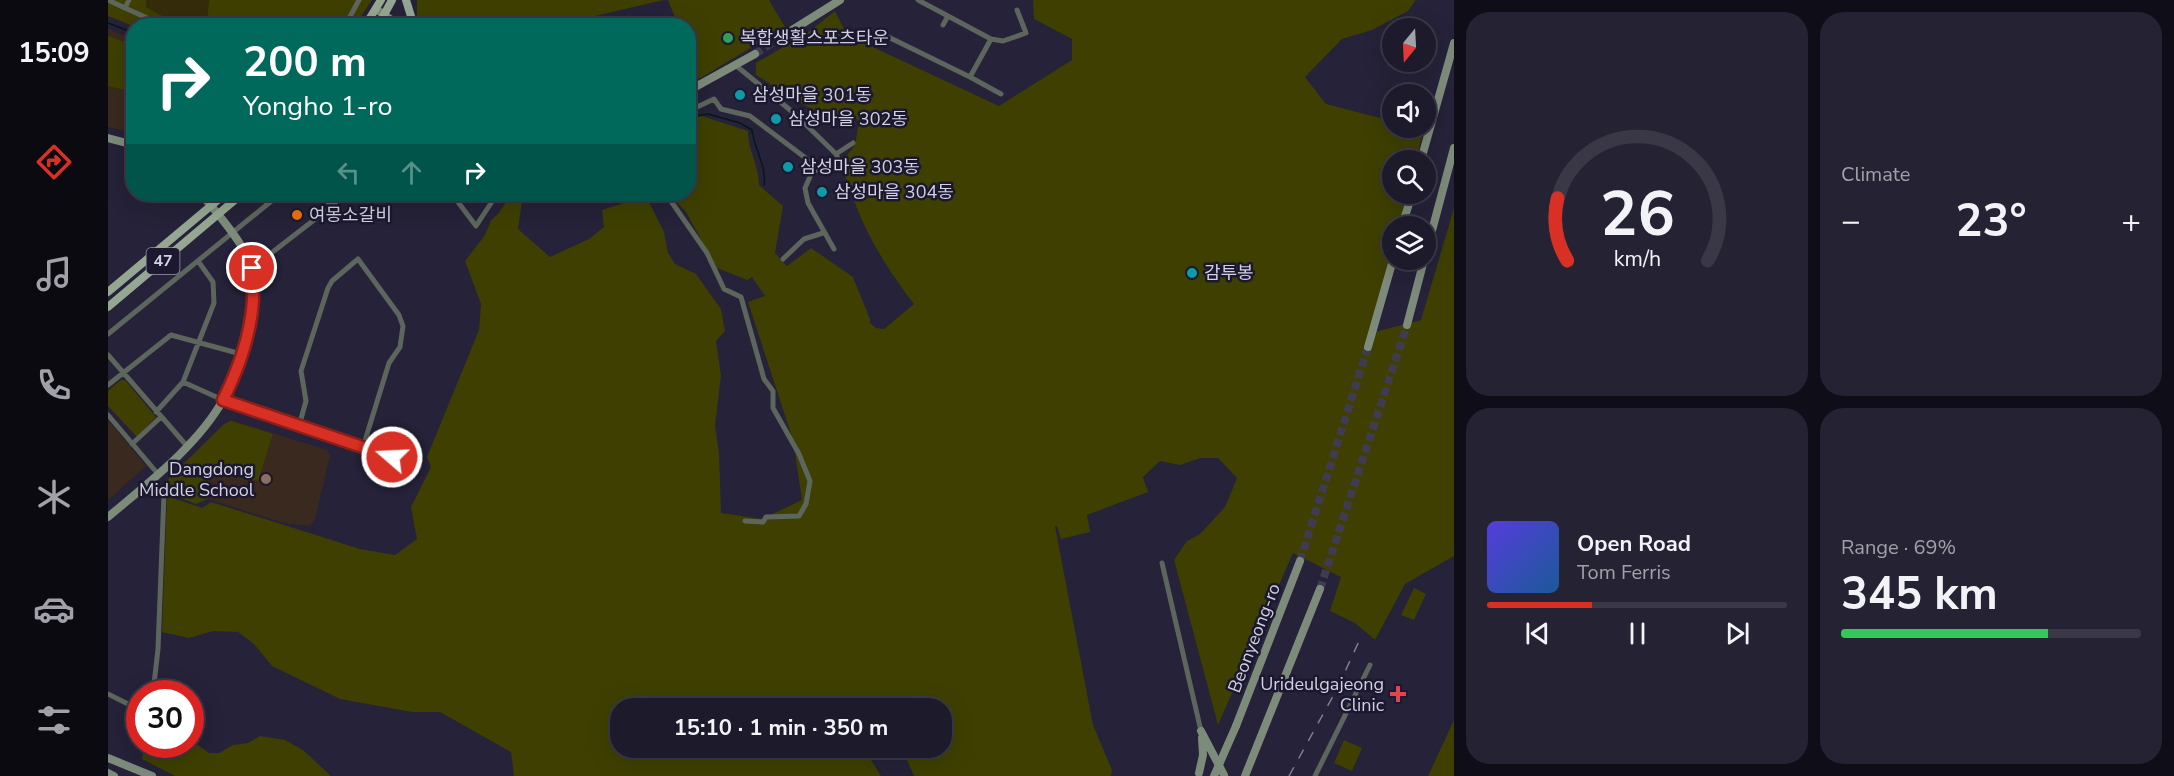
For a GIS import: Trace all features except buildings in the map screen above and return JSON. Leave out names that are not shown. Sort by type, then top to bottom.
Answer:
[{"type":"main road","points":[[370,18],[381,0]]},
{"type":"main road","points":[[383,18],[392,0]]},
{"type":"main road","points":[[406,0],[412,18]]},
{"type":"main road","name":"47","points":[[108,292],[217,201]]},
{"type":"main road","name":"47","points":[[108,307],[234,201]]},
{"type":"street","points":[[108,0],[147,18]]},
{"type":"street","points":[[125,8],[129,0]]},
{"type":"street","points":[[349,18],[359,0]]},
{"type":"street","points":[[789,32],[840,0]]},
{"type":"street","points":[[918,0],[991,39],[1003,41],[1026,33],[1017,10]]},
{"type":"street","points":[[376,9],[390,18]]},
{"type":"street","points":[[943,25],[948,16]]},
{"type":"street","points":[[876,31],[1002,94]]},
{"type":"street","points":[[969,77],[991,39]]},
{"type":"street","points":[[1424,150],[1454,42]]},
{"type":"street","points":[[696,86],[754,54]]},
{"type":"street","points":[[734,64],[795,114],[836,154],[839,161],[812,172]]},
{"type":"street","points":[[697,107],[714,99],[721,109],[750,116],[807,159],[812,172],[806,188],[808,202],[823,233],[834,249]]},
{"type":"street","points":[[108,138],[126,143]]},
{"type":"street","points":[[836,154],[853,143]]},
{"type":"street","points":[[1436,216],[1454,148]]},
{"type":"street","points":[[108,517],[158,474],[210,421],[223,400],[241,354],[255,295],[252,268],[246,253],[207,201]]},
{"type":"street","points":[[108,334],[271,201]]},
{"type":"street","points":[[327,201],[332,206]]},
{"type":"street","points":[[252,268],[337,201]]},
{"type":"street","points":[[457,201],[476,226],[492,201]]},
{"type":"street","points":[[671,201],[707,253],[724,289],[741,297],[764,379],[773,391],[773,408],[799,454],[810,481],[810,490],[800,516],[766,517],[763,522],[745,521]]},
{"type":"street","points":[[783,259],[804,240],[823,233]]},
{"type":"street","points":[[299,426],[306,401],[301,371],[328,288],[332,281],[357,259],[399,315],[402,326],[400,347],[389,363],[363,447]]},
{"type":"street","points":[[156,412],[183,382],[214,303],[213,282],[198,261]]},
{"type":"street","points":[[1368,347],[1390,270]]},
{"type":"street","points":[[1407,325],[1422,270]]},
{"type":"street","points":[[108,385],[171,335],[241,354]]},
{"type":"street","points":[[108,355],[186,445]]},
{"type":"street","points":[[183,382],[223,400],[408,462]]},
{"type":"street","points":[[108,415],[158,474]]},
{"type":"street","points":[[132,444],[161,417]]},
{"type":"street","points":[[151,480],[164,494],[158,649],[154,680]]},
{"type":"street","name":"Beonyeong-ro","points":[[1214,776],[1236,726],[1300,561]]},
{"type":"street","points":[[1162,563],[1202,731],[1203,755],[1199,775]]},
{"type":"street","points":[[1245,776],[1320,589]]},
{"type":"street","points":[[1315,776],[1370,665]]},
{"type":"street","points":[[108,694],[126,703]]},
{"type":"street","points":[[1202,731],[1225,776]]},
{"type":"street","points":[[108,758],[152,776]]},
{"type":"street","points":[[1199,775],[1210,766],[1215,766],[1225,776]]},
{"type":"street","points":[[108,772],[114,776]]},
{"type":"shaded area","points":[[108,0],[372,0],[360,18],[126,18],[126,23],[108,16]]},
{"type":"shaded area","points":[[417,0],[664,0],[586,18],[419,18]]},
{"type":"shaded area","name":"복합생활스포츠타운","points":[[668,0],[769,0],[785,27],[699,79],[696,71],[696,18],[675,18]]},
{"type":"shaded area","points":[[1033,0],[1416,0],[1408,11],[1395,18],[1382,18],[1382,25],[1372,30],[1342,39],[1305,77],[1326,104],[1382,118],[1382,138],[1422,138],[1419,150],[1382,150],[1382,204],[1404,204],[1402,216],[1382,216],[1382,270],[1388,270],[1371,333],[1421,320],[1454,208],[1454,556],[1405,584],[1375,640],[1355,623],[1330,611],[1341,577],[1293,553],[1218,725],[1174,560],[1187,541],[1200,534],[1225,507],[1237,478],[1218,458],[1200,458],[1180,465],[1160,461],[1143,477],[1148,492],[1087,515],[1090,532],[1061,539],[1057,526],[1055,526],[1093,725],[1112,770],[1111,776],[914,776],[907,758],[952,758],[952,698],[610,698],[610,758],[870,758],[881,776],[514,776],[511,752],[440,712],[412,712],[340,699],[272,666],[254,644],[238,632],[213,631],[189,638],[162,632],[167,496],[202,508],[211,502],[360,549],[395,555],[417,539],[411,507],[431,467],[427,457],[479,330],[481,304],[465,261],[485,235],[491,220],[507,201],[522,201],[518,229],[550,257],[589,239],[604,227],[602,210],[630,201],[648,201],[664,232],[668,253],[675,264],[696,274],[721,309],[725,331],[716,341],[721,375],[715,426],[719,453],[721,513],[762,519],[802,500],[793,440],[748,302],[765,296],[752,277],[747,280],[717,268],[686,212],[676,201],[696,201],[696,118],[702,116],[748,131],[759,185],[783,206],[775,253],[787,266],[811,248],[853,277],[870,323],[876,328],[884,329],[914,304],[879,254],[870,237],[841,163],[855,145],[859,122],[856,118],[829,115],[803,105],[756,75],[756,63],[807,33],[835,11],[847,35],[999,106],[1072,60],[1072,39],[1034,19]]},
{"type":"shaded area","points":[[108,29],[126,36],[126,131],[108,127]]},
{"type":"shaded area","points":[[108,36],[126,42],[126,90],[108,86]]},
{"type":"shaded area","points":[[121,380],[125,380],[156,417],[137,437],[108,406],[108,391]]},
{"type":"shaded area","points":[[108,420],[146,466],[108,500]]},
{"type":"shaded area","name":"Dangdong Middle School","points":[[231,420],[327,450],[330,456],[315,519],[310,526],[284,523],[208,499],[209,470],[218,436],[224,424]]},
{"type":"shaded area","points":[[231,421],[273,434],[258,481],[210,466],[208,499],[196,504],[165,492],[160,487],[224,424]]},
{"type":"shaded area","points":[[1414,588],[1426,594],[1414,620],[1401,615]]},
{"type":"shaded area","points":[[1454,720],[1454,776],[1428,776]]},
{"type":"shaded area","points":[[260,736],[285,740],[303,750],[331,776],[175,776],[142,759],[204,758],[204,749],[209,753],[219,753],[233,745],[248,743]]},
{"type":"shaded area","points":[[1344,740],[1362,748],[1352,771],[1334,763]]},
{"type":"sand","points":[[146,0],[209,0],[208,18],[166,18],[146,7]]},
{"type":"waterway","points":[[108,23],[126,30]]},
{"type":"waterway","points":[[696,116],[708,114],[740,123],[752,130],[764,171],[764,185]]},
{"type":"tunnel","points":[[755,54],[789,32]]},
{"type":"tunnel","points":[[1320,589],[1407,325]]},
{"type":"tunnel","points":[[1300,561],[1368,347]]},
{"type":"railway","points":[[1289,776],[1337,689],[1360,639]]},
{"type":"place","name":"복합생활스포츠타운","points":[[728,38]]},
{"type":"place","name":"삼성마을 301동","points":[[740,95]]},
{"type":"place","name":"삼성마을 302동","points":[[776,119]]},
{"type":"place","name":"삼성마을 303동","points":[[788,167]]},
{"type":"place","name":"삼성마을 304동","points":[[822,192]]},
{"type":"place","name":"여몽소갈비","points":[[297,215]]},
{"type":"place","name":"감투봉","points":[[1192,273]]},
{"type":"place","name":"Dangdong Middle School","points":[[266,479]]},
{"type":"place","name":"Urideulgajeong Clinic","points":[[1398,694]]},
{"type":"route","points":[[252,268],[255,295],[251,319],[232,381],[223,400],[392,457]]}]
